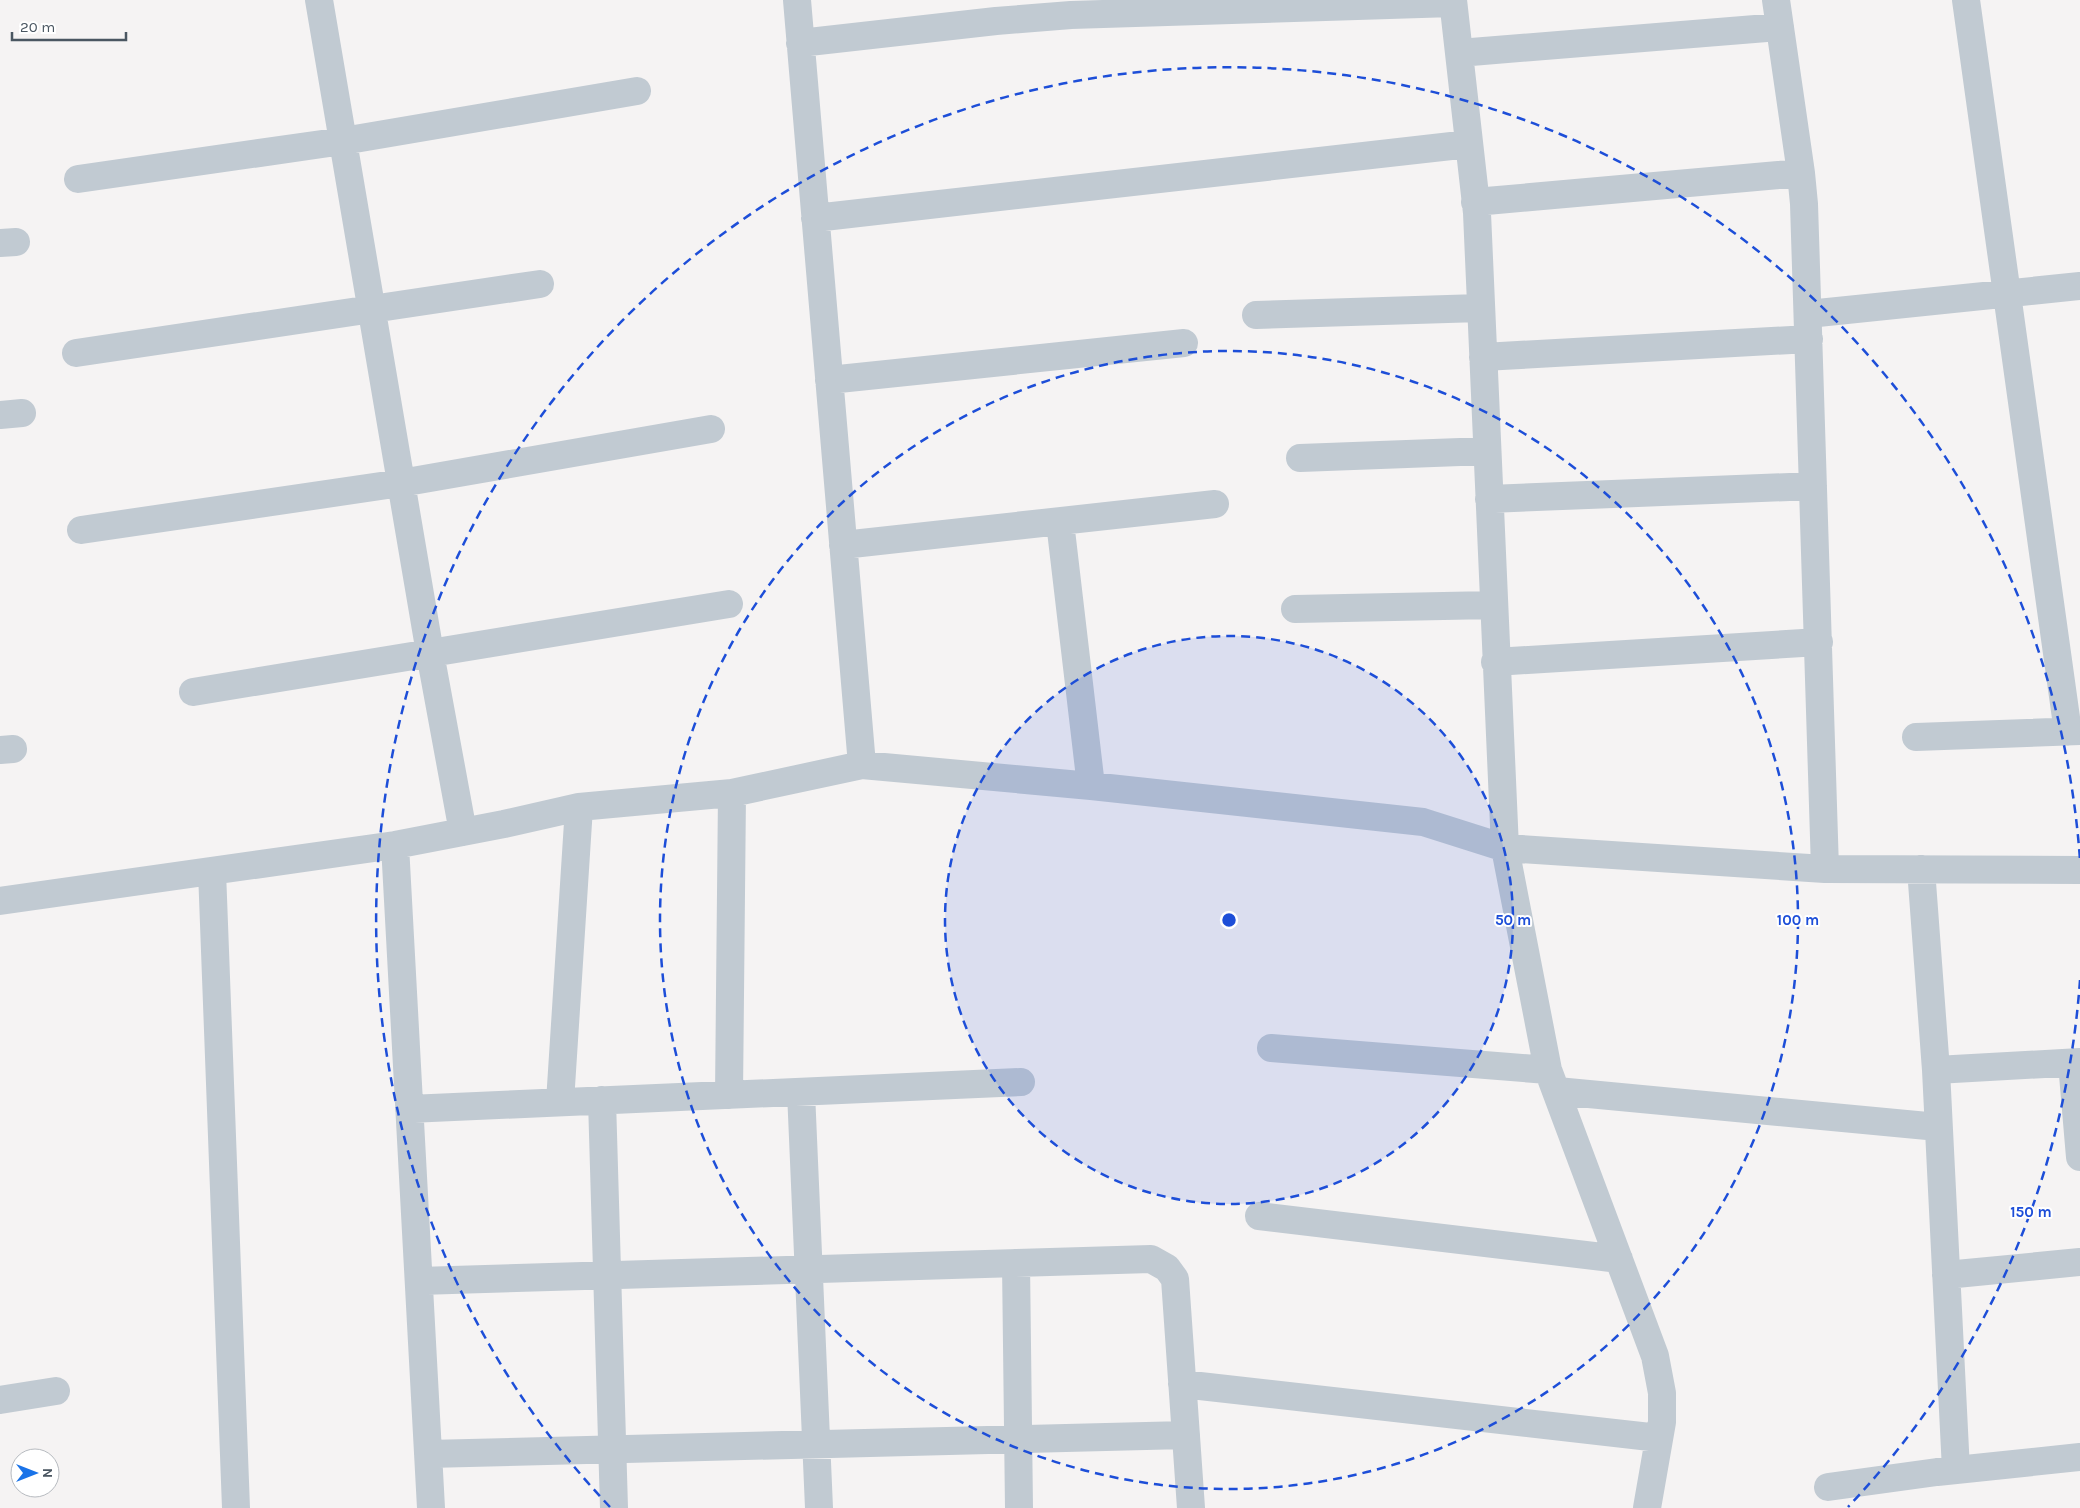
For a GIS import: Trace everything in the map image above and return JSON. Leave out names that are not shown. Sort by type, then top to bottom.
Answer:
[{"type":"street","points":[[319,0],[430,653],[463,832]]},
{"type":"street","points":[[797,0],[862,765]]},
{"type":"street","points":[[1776,0],[1802,173],[1819,642],[1825,870]]},
{"type":"street","points":[[1916,737],[2074,732],[1966,0]]},
{"type":"street","points":[[800,43],[996,21],[1071,15],[1453,2],[1475,202],[1505,848],[1552,1081],[1655,1356],[1662,1393],[1662,1422],[1646,1508]]},
{"type":"street","points":[[1459,53],[1780,27]]},
{"type":"street","points":[[78,179],[343,141],[637,91]]},
{"type":"street","points":[[816,218],[1469,144]]},
{"type":"street","points":[[1475,202],[1802,173]]},
{"type":"street","points":[[76,353],[540,284]]},
{"type":"street","points":[[1483,357],[1808,326],[2008,294],[2080,286]]},
{"type":"street","points":[[1256,315],[1480,308]]},
{"type":"street","points":[[829,380],[1184,343]]},
{"type":"street","points":[[81,530],[401,483],[711,429]]},
{"type":"street","points":[[1300,458],[1487,451]]},
{"type":"street","points":[[1488,499],[1813,486]]},
{"type":"street","points":[[843,545],[1215,504]]},
{"type":"street","points":[[1060,522],[1091,786]]},
{"type":"street","points":[[193,692],[728,604]]},
{"type":"street","points":[[1295,609],[1493,605]]},
{"type":"street","points":[[1496,662],[1819,642]]},
{"type":"street","points":[[0,901],[395,845],[579,807],[732,793],[862,765],[1091,786],[1423,822],[1505,848],[1825,870],[2080,870]]},
{"type":"street","points":[[728,1094],[732,793]]},
{"type":"street","points":[[560,1102],[579,807]]},
{"type":"street","points":[[395,845],[431,1508]]},
{"type":"street","points":[[1921,870],[1936,1070],[1956,1470]]},
{"type":"street","points":[[212,871],[236,1508]]},
{"type":"street","points":[[1271,1048],[1938,1127]]},
{"type":"street","points":[[1936,1070],[2076,1062],[2080,1157]]},
{"type":"street","points":[[409,1109],[1021,1082]]},
{"type":"street","points":[[801,1092],[819,1508]]},
{"type":"street","points":[[602,1100],[614,1508]]},
{"type":"street","points":[[1259,1216],[1619,1259]]},
{"type":"street","points":[[419,1281],[1151,1259],[1167,1268],[1175,1279],[1190,1508]]},
{"type":"street","points":[[1946,1275],[2080,1262]]},
{"type":"street","points":[[1016,1263],[1019,1508]]},
{"type":"street","points":[[1182,1384],[1659,1438]]},
{"type":"street","points":[[0,1400],[56,1391]]},
{"type":"street","points":[[428,1454],[1186,1435]]},
{"type":"street","points":[[1828,1487],[1956,1470],[2080,1457]]}]
